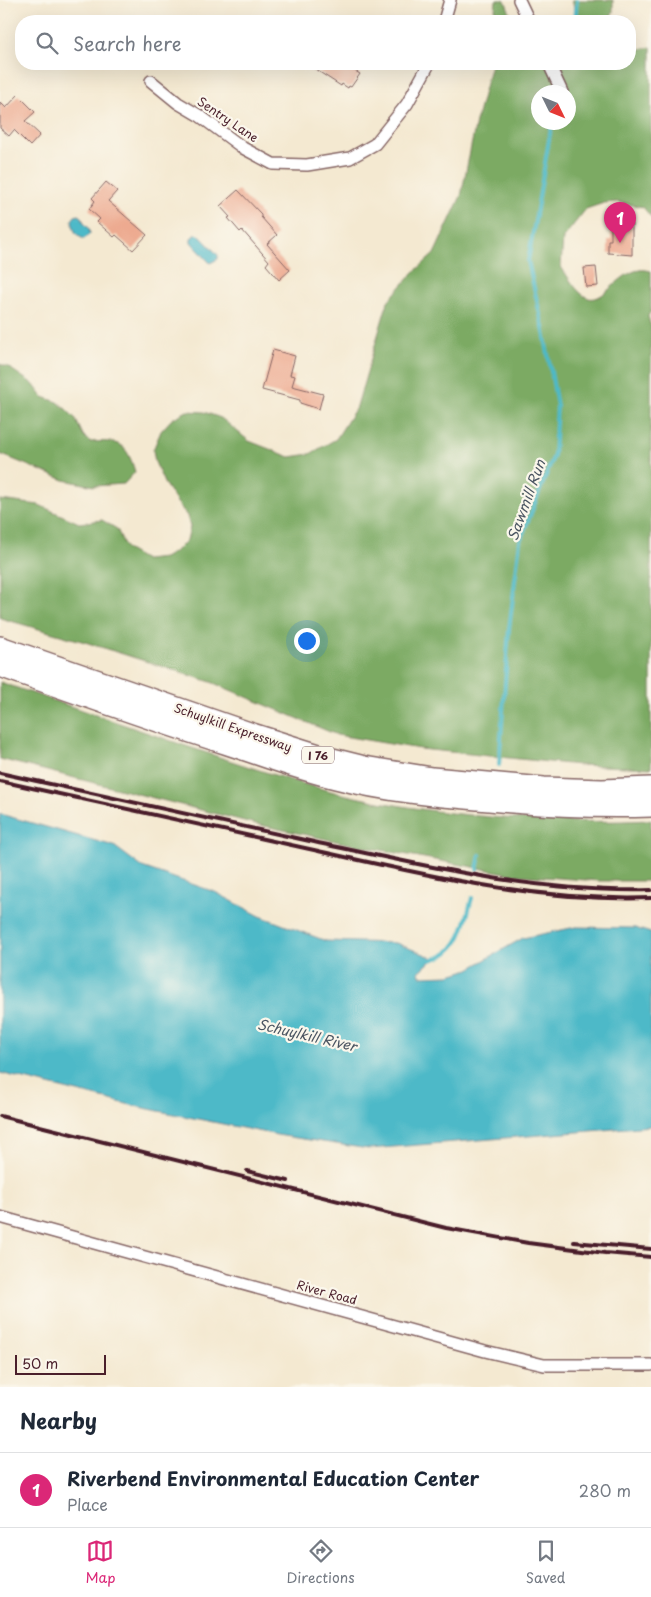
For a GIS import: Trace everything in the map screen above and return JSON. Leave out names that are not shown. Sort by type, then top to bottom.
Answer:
[{"type":"highway","name":"Schuylkill Expressway","points":[[0,647],[252,734],[328,758],[364,767],[432,778],[544,788],[602,790],[651,788]]},
{"type":"highway","name":"Schuylkill Expressway","points":[[0,666],[139,715],[314,772],[366,785],[457,798],[539,805],[608,808],[651,806]]},
{"type":"street","points":[[446,15],[450,0]]},
{"type":"street","points":[[519,0],[526,15]]},
{"type":"street","name":"Sentry Lane","points":[[151,81],[178,103],[200,116],[243,148],[273,164],[307,165],[350,158],[375,144],[407,104],[426,70]]},
{"type":"street","points":[[552,70],[559,85]]},
{"type":"street","name":"River Road","points":[[0,1218],[544,1365],[651,1365]]},
{"type":"green space","points":[[496,0],[505,0],[511,15],[495,15]]},
{"type":"green space","points":[[572,0],[613,0],[612,15],[576,15]]},
{"type":"green space","points":[[651,47],[651,217],[643,207],[617,202],[604,203],[586,209],[563,238],[561,267],[580,292],[591,298],[598,297],[606,292],[630,273],[640,270],[651,271],[651,311],[648,316],[651,327],[651,768],[579,765],[420,749],[337,735],[211,682],[85,642],[0,618],[0,500],[39,505],[79,523],[102,520],[117,529],[126,549],[145,560],[164,558],[177,550],[187,540],[190,527],[187,516],[164,483],[155,462],[153,450],[161,431],[172,419],[187,411],[204,412],[221,418],[249,441],[290,457],[310,454],[336,439],[357,406],[388,301],[412,274],[434,254],[461,196],[476,122],[489,70],[636,70],[636,50]]},
{"type":"green space","points":[[0,364],[8,367],[33,384],[43,397],[58,402],[75,418],[83,435],[90,442],[115,443],[125,449],[135,472],[124,484],[94,486],[64,480],[0,454]]},
{"type":"green space","points":[[0,682],[264,771],[322,789],[379,802],[496,818],[575,821],[651,820],[651,881],[600,881],[516,875],[349,844],[260,825],[0,759]]},
{"type":"water","points":[[79,215],[89,228],[90,234],[84,239],[76,234],[72,220],[75,216]]},
{"type":"water","points":[[196,234],[218,255],[218,259],[210,263],[191,242],[191,238]]},
{"type":"water","name":"Schuylkill River","points":[[0,814],[114,846],[142,867],[215,892],[260,916],[326,941],[396,943],[434,958],[419,972],[420,976],[450,975],[469,969],[523,938],[576,927],[635,928],[651,933],[651,1126],[369,1149],[277,1135],[139,1107],[0,1073]]},
{"type":"building","points":[[316,70],[354,70],[360,74],[351,87],[349,86],[348,88],[342,84],[341,86]]},
{"type":"building","points":[[18,95],[35,112],[25,121],[40,135],[30,146],[14,130],[9,136],[0,128],[0,102],[6,108]]},
{"type":"building","points":[[106,182],[117,191],[108,201],[147,235],[133,250],[97,222],[100,219],[89,209],[95,201],[92,198]]},
{"type":"building","points":[[238,190],[261,214],[261,217],[277,235],[267,244],[290,270],[279,280],[266,265],[269,261],[242,230],[240,232],[220,206]]},
{"type":"building","points":[[611,222],[632,222],[632,255],[608,253],[608,240],[611,240]]},
{"type":"building","points":[[596,267],[598,286],[586,287],[584,268]]},
{"type":"building","points":[[273,350],[295,356],[290,375],[295,376],[292,386],[323,394],[319,409],[300,403],[300,400],[262,390]]},
{"type":"waterway","name":"Sawmill Run","points":[[576,15],[577,0]]},
{"type":"waterway","name":"Sawmill Run","points":[[499,765],[509,629],[520,541],[554,455],[557,406],[544,332],[528,261],[551,130]]},
{"type":"waterway","name":"Sawmill Run","points":[[477,869],[480,855]]},
{"type":"waterway","name":"Sawmill Run","points":[[431,960],[442,956],[455,945],[463,930],[472,898]]},
{"type":"railway","points":[[0,773],[439,869],[566,887],[608,890],[651,890]]},
{"type":"railway","points":[[0,781],[397,869],[481,885],[566,896],[651,898]]},
{"type":"railway","points":[[0,1116],[446,1228],[528,1243],[651,1257]]},
{"type":"railway","points":[[247,1171],[288,1181]]},
{"type":"railway","points":[[574,1242],[651,1249]]},
{"type":"place","name":"Riverbend Environmental Education Center","points":[[620,243]]}]
